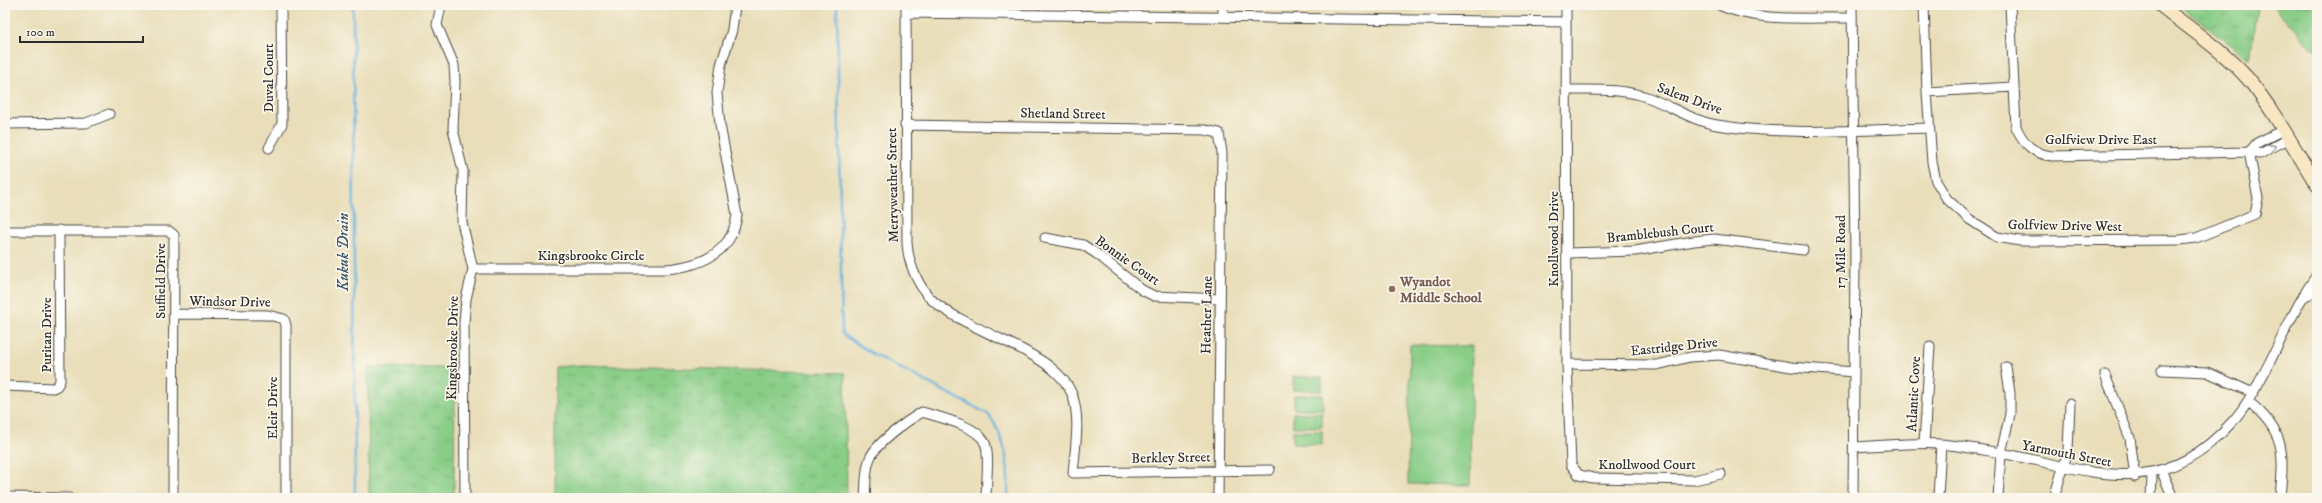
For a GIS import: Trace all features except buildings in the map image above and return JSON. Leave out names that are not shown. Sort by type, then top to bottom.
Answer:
[{"type":"street","name":"Duval Court","points":[[269,148],[282,124],[281,5]]},
{"type":"street","points":[[441,5],[438,25],[454,65],[454,128],[463,171],[462,222],[473,269]]},
{"type":"street","name":"Kingsbrooke Circle","points":[[473,269],[666,269],[701,263],[722,249],[732,236],[736,226],[737,215],[720,125],[717,93],[721,65],[732,30],[735,5]]},
{"type":"street","points":[[1223,5],[1223,17]]},
{"type":"street","name":"Knollwood Drive","points":[[1566,5],[1568,364],[1570,459],[1575,472]]},
{"type":"street","points":[[1719,5],[1734,12],[1758,16],[1852,18]]},
{"type":"street","name":"17 Mile Road","points":[[1852,5],[1854,372],[1853,498]]},
{"type":"street","points":[[1853,130],[1930,128],[1927,92],[1924,5]]},
{"type":"street","name":"Golfview Drive East","points":[[2010,5],[2016,127],[2024,143],[2040,154],[2052,156],[2249,152]]},
{"type":"street","points":[[2160,5],[2234,65],[2248,80],[2286,135],[2317,186]]},
{"type":"street","points":[[906,9],[1223,17],[1566,22]]},
{"type":"street","name":"Merryweather Street","points":[[906,9],[907,252],[920,285],[930,299],[947,311],[1032,355],[1050,366],[1066,382],[1075,406],[1076,446],[1073,473]]},
{"type":"street","points":[[1927,92],[2014,87]]},
{"type":"street","name":"Salem Drive","points":[[1566,90],[1620,90],[1652,99],[1702,121],[1723,126],[1759,129],[1853,130]]},
{"type":"street","points":[[5,124],[86,123],[109,114]]},
{"type":"street","name":"Shetland Street","points":[[906,125],[1205,130],[1219,133]]},
{"type":"street","name":"Golfview Drive West","points":[[1930,128],[1933,173],[1940,189],[1947,199],[1961,213],[1989,233],[1998,237],[2020,240],[2180,240],[2196,238],[2236,223],[2254,214],[2258,205],[2249,152]]},
{"type":"street","name":"Heather Lane","points":[[1218,498],[1217,471],[1222,152],[1219,133]]},
{"type":"street","points":[[2249,152],[2257,143],[2286,135]]},
{"type":"street","name":"Puritan Drive","points":[[5,386],[53,388],[57,386],[60,381],[59,230]]},
{"type":"street","name":"Suffield Drive","points":[[5,231],[169,231],[174,235],[173,498]]},
{"type":"street","name":"Bonnie Court","points":[[1045,238],[1083,245],[1097,254],[1142,290],[1154,296],[1220,299]]},
{"type":"street","name":"Bramblebush Court","points":[[1567,253],[1635,251],[1714,239],[1803,250]]},
{"type":"street","name":"Kingsbrooke Drive","points":[[465,498],[464,310],[473,269]]},
{"type":"street","name":"Yarmouth Street","points":[[1854,447],[1942,444],[2001,453],[2105,477],[2152,476],[2208,448],[2221,436],[2251,398],[2273,352],[2317,275]]},
{"type":"street","points":[[2304,297],[2317,290]]},
{"type":"street","name":"Windsor Drive","points":[[174,314],[268,315],[284,319]]},
{"type":"street","name":"Eleir Drive","points":[[284,319],[286,325],[286,498]]},
{"type":"street","name":"Atlantic Cove","points":[[1924,444],[1930,346]]},
{"type":"street","name":"Eastridge Drive","points":[[1568,364],[1652,366],[1690,357],[1719,355],[1791,367],[1854,372]]},
{"type":"street","points":[[1998,498],[2001,453],[2010,414],[2010,394],[2006,367]]},
{"type":"street","points":[[2162,370],[2207,372],[2251,398],[2274,426],[2279,437],[2282,459],[2281,498]]},
{"type":"street","points":[[2105,375],[2130,438],[2135,477]]},
{"type":"street","points":[[2054,498],[2063,468],[2070,435],[2070,403]]},
{"type":"street","points":[[865,498],[869,460],[874,451],[908,420],[922,412],[967,428],[981,438],[986,449],[986,498]]},
{"type":"street","points":[[1938,498],[1942,444]]},
{"type":"street","name":"Berkley Street","points":[[1073,473],[1270,470]]},
{"type":"street","name":"Knollwood Court","points":[[1575,472],[1579,475],[1593,478],[1694,480],[1721,474]]},
{"type":"street","points":[[2162,472],[2172,498]]},
{"type":"street","points":[[2151,498],[2152,476]]},
{"type":"street","points":[[5,498],[69,498]]},
{"type":"green space","points":[[2180,5],[2257,5],[2250,60]]},
{"type":"green space","points":[[2272,5],[2317,5],[2317,52]]},
{"type":"green space","points":[[1410,345],[1472,346],[1470,485],[1408,484]]},
{"type":"green space","points":[[581,365],[845,373],[847,498],[555,498],[555,367]]},
{"type":"green space","points":[[368,367],[455,368],[454,498],[369,498]]},
{"type":"green space","points":[[1293,377],[1322,377],[1322,391],[1293,390]]},
{"type":"green space","points":[[1294,395],[1323,395],[1323,409],[1294,409]]},
{"type":"green space","points":[[1293,413],[1322,413],[1322,427],[1293,427]]},
{"type":"green space","points":[[1293,431],[1322,431],[1322,445],[1293,444]]},
{"type":"waterway","name":"Kukuk Drain","points":[[353,5],[355,498]]},
{"type":"waterway","points":[[837,5],[842,334],[873,354],[988,414],[999,433],[1006,454],[1008,498]]},
{"type":"place","name":"Wyandot Middle School","points":[[1392,289]]}]
